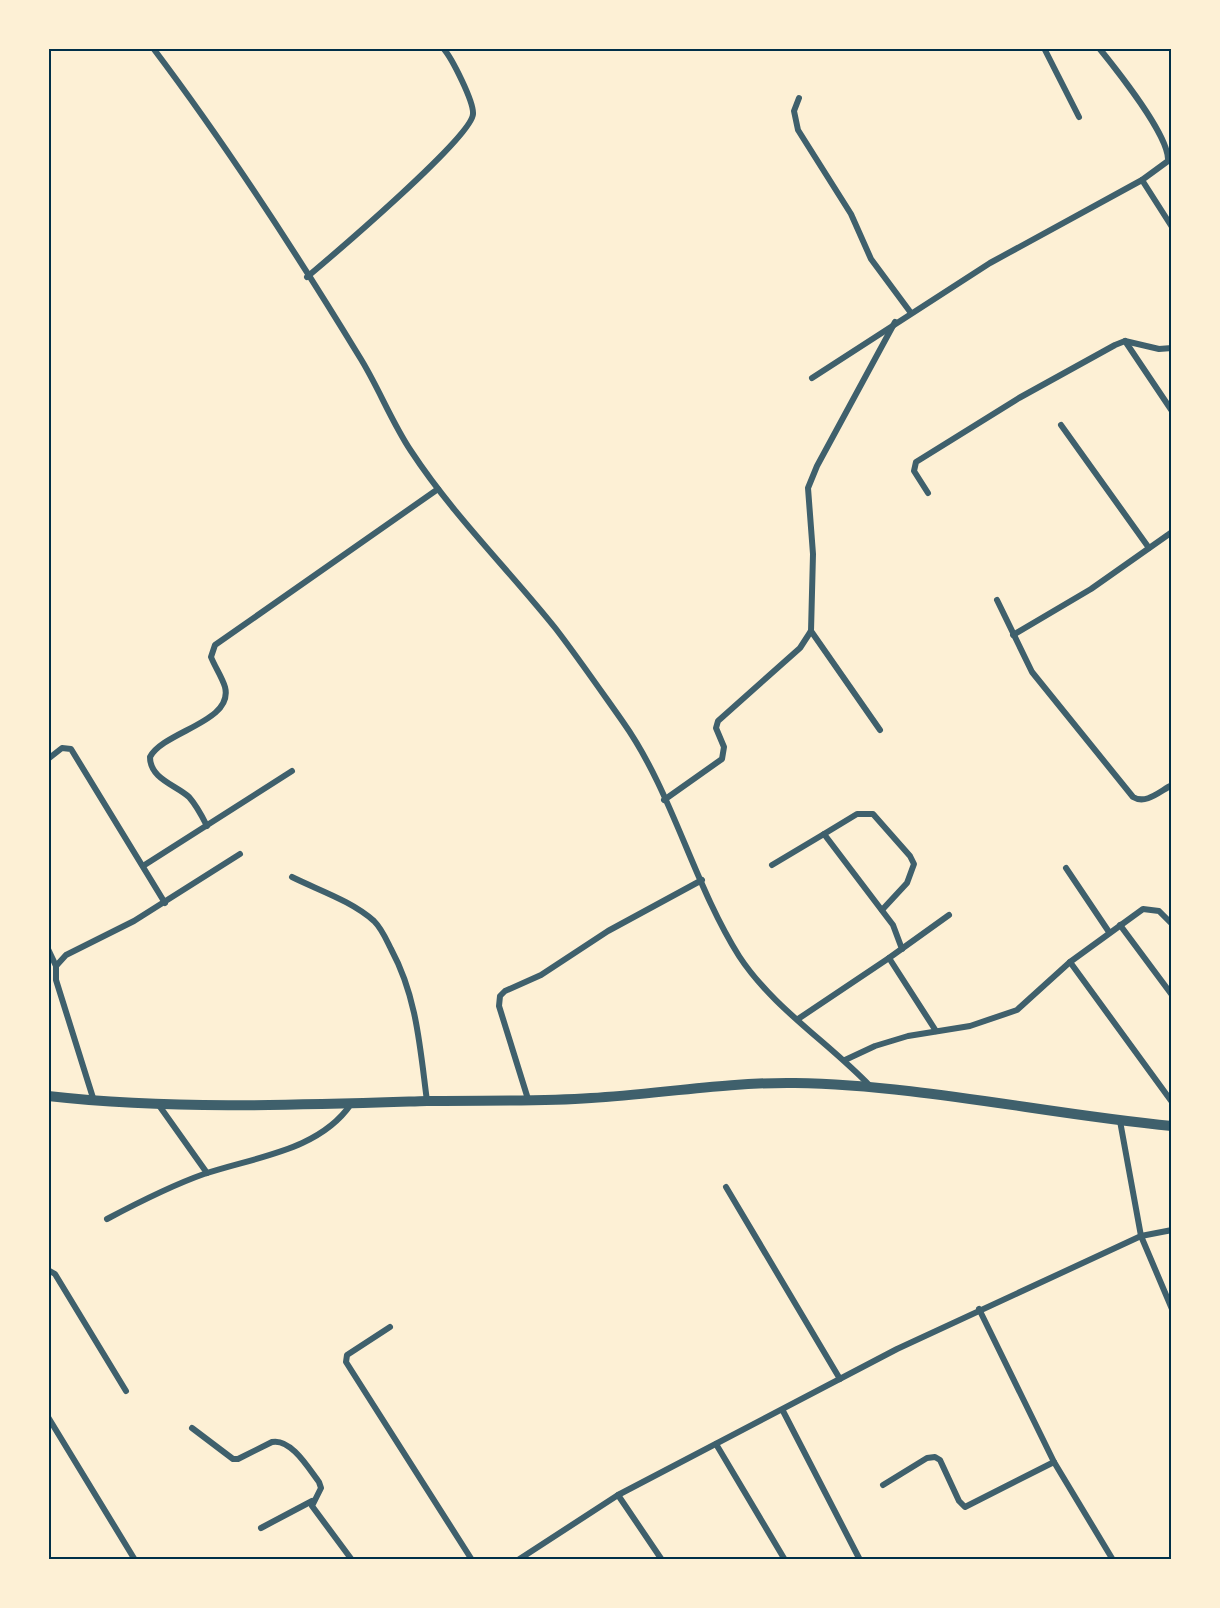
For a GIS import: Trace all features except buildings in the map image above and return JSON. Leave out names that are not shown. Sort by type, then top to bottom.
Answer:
[{"type":"street","points":[[153,48],[248,183],[360,357],[409,447],[438,489],[556,630],[625,724],[739,956],[767,991],[845,1060],[870,1086]]},
{"type":"street","points":[[307,277],[448,149],[471,122],[473,113],[469,99],[443,48]]},
{"type":"street","points":[[1044,48],[1079,117]]},
{"type":"street","points":[[812,378],[895,322],[990,263],[1142,180],[1168,161],[1169,153],[1151,121],[1099,48]]},
{"type":"street","points":[[799,98],[794,111],[798,130],[851,214],[871,259],[911,313]]},
{"type":"street","points":[[1142,180],[1172,227]]},
{"type":"street","points":[[664,800],[722,759],[724,747],[716,728],[718,721],[800,648],[811,631],[813,554],[808,488],[817,466],[895,322]]},
{"type":"street","points":[[928,493],[914,471],[916,462],[1067,370],[1125,341],[1159,349],[1172,348]]},
{"type":"street","points":[[1125,341],[1172,411]]},
{"type":"street","points":[[1061,424],[1149,548]]},
{"type":"street","points":[[207,826],[195,804],[155,772],[150,757],[163,742],[211,717],[225,701],[225,688],[211,657],[215,645],[438,489]]},
{"type":"street","points":[[1013,635],[1091,588],[1172,532]]},
{"type":"street","points":[[997,600],[1032,672],[1133,797],[1139,801],[1145,800],[1172,784]]},
{"type":"street","points":[[811,631],[880,730]]},
{"type":"street","points":[[48,759],[62,748],[71,749],[165,903]]},
{"type":"street","points":[[143,866],[292,771]]},
{"type":"street","points":[[772,865],[857,814],[873,814],[910,856],[914,864],[911,876],[882,910]]},
{"type":"street","points":[[824,834],[882,910],[892,925],[902,949]]},
{"type":"street","points":[[56,966],[66,955],[165,903],[240,854]]},
{"type":"street","points":[[1066,868],[1109,932]]},
{"type":"street","points":[[292,878],[358,910],[374,921],[382,932],[402,968],[415,1013],[426,1101]]},
{"type":"street","points":[[528,1099],[499,1006],[500,996],[541,975],[608,931],[702,880]]},
{"type":"street","points":[[845,1060],[875,1046],[908,1036],[970,1026],[1017,1010],[1070,962],[1143,909],[1153,909],[1172,924]]},
{"type":"street","points":[[798,1019],[949,915]]},
{"type":"street","points":[[1120,925],[1172,995]]},
{"type":"street","points":[[48,949],[56,966],[56,980],[94,1101]]},
{"type":"street","points":[[889,958],[936,1031]]},
{"type":"street","points":[[1070,962],[1172,1102]]},
{"type":"street","points":[[48,1096],[158,1104],[351,1104],[590,1099],[741,1083],[870,1086],[1120,1121],[1172,1126]]},
{"type":"street","points":[[158,1104],[207,1173]]},
{"type":"street","points":[[107,1219],[153,1195],[207,1173],[283,1150],[336,1123],[351,1104]]},
{"type":"street","points":[[1120,1121],[1141,1236],[1172,1309]]},
{"type":"street","points":[[726,1187],[840,1379]]},
{"type":"street","points":[[518,1560],[618,1495],[783,1411],[840,1379],[979,1309],[1141,1236],[1172,1230]]},
{"type":"street","points":[[48,1270],[55,1274],[126,1391]]},
{"type":"street","points":[[979,1309],[1054,1462],[1113,1560]]},
{"type":"street","points":[[390,1327],[347,1355],[346,1362],[472,1560]]},
{"type":"street","points":[[783,1411],[860,1560]]},
{"type":"street","points":[[48,1417],[135,1560]]},
{"type":"street","points":[[192,1428],[233,1459],[238,1459],[272,1442],[283,1443],[319,1482],[321,1488],[312,1501],[261,1528]]},
{"type":"street","points":[[716,1444],[785,1560]]},
{"type":"street","points":[[883,1485],[927,1458],[935,1457],[940,1460],[959,1501],[965,1507],[1054,1462]]},
{"type":"street","points":[[618,1495],[662,1560]]},
{"type":"street","points":[[312,1501],[312,1506],[352,1560]]}]
